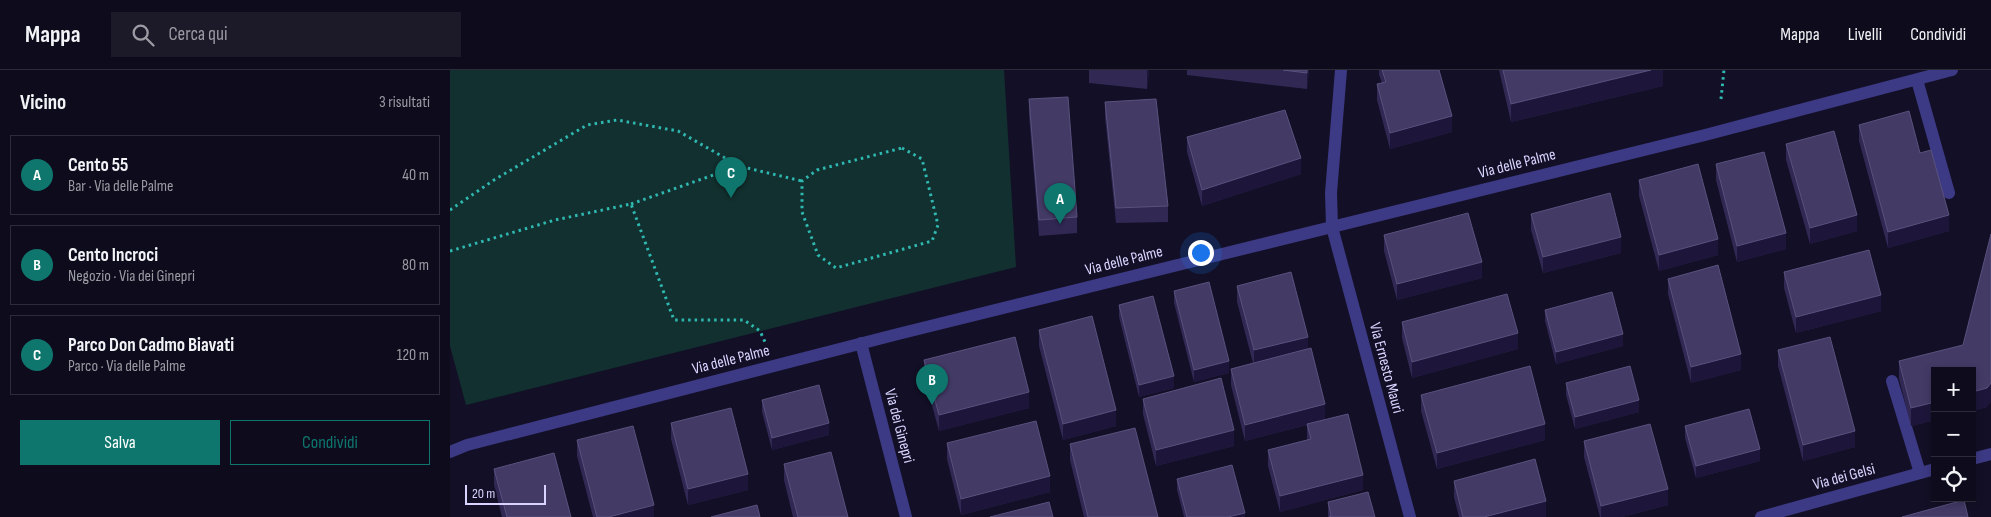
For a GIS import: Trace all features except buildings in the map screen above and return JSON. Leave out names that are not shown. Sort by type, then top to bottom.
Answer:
[{"type":"street","name":"Via Ernesto Mauri","points":[[1341,70],[1332,193],[1332,227],[1410,517]]},
{"type":"street","name":"Via delle Palme","points":[[450,452],[467,445],[861,343],[1704,135],[1952,70]]},
{"type":"street","points":[[1917,80],[1949,193]]},
{"type":"street","name":"Via dei Ginepri","points":[[861,343],[906,517]]},
{"type":"street","points":[[1892,381],[1920,473]]},
{"type":"street","points":[[1976,458],[1991,454]]},
{"type":"street","name":"Via dei Gelsi","points":[[1761,517],[1931,470]]},
{"type":"path","points":[[1721,98],[1724,70]]},
{"type":"path","points":[[450,210],[494,180],[587,125],[617,120],[678,131],[739,166],[802,181],[817,170],[902,148],[922,159],[938,225],[932,241],[836,268],[818,255],[802,212],[802,181]]},
{"type":"path","points":[[450,251],[555,220],[631,204],[739,166]]},
{"type":"path","points":[[631,204],[674,320],[744,320],[760,331],[765,342]]},
{"type":"green space","points":[[450,70],[1004,70],[1016,267],[466,405],[450,346]]},
{"type":"place","name":"Parco Don Cadmo Biavati","points":[[731,198]]},
{"type":"place","name":"Cento 55","points":[[1060,224]]},
{"type":"place","name":"Cento Incroci","points":[[932,405]]}]
